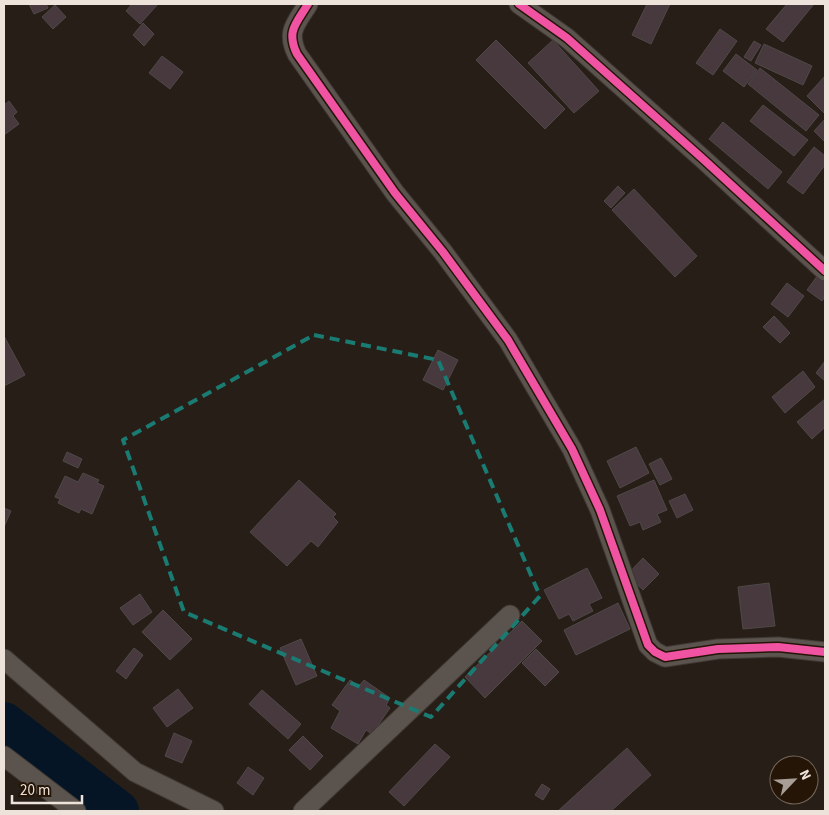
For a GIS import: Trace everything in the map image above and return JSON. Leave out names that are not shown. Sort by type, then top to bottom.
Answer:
[{"type":"street","points":[[308,4],[292,32],[292,43],[297,54],[395,192],[508,340],[572,449],[600,510],[648,645],[655,652],[665,656],[718,649],[778,647],[825,652]]},
{"type":"street","points":[[519,4],[567,38],[825,271]]},
{"type":"street","points":[[303,811],[510,615]]},
{"type":"street","points":[[4,659],[135,772],[214,811]]},
{"type":"street","points":[[4,756],[76,811]]},
{"type":"highlighted area","points":[[314,335],[438,360],[540,596],[431,717],[184,612],[123,440]]},
{"type":"building","points":[[29,4],[46,4],[48,8],[34,14]]},
{"type":"building","points":[[132,4],[158,4],[140,24],[126,11]]},
{"type":"building","points":[[647,4],[670,4],[651,44],[632,35]]},
{"type":"building","points":[[787,4],[814,4],[783,42],[766,29]]},
{"type":"building","points":[[55,5],[66,17],[53,29],[42,17]]},
{"type":"building","points":[[143,23],[154,34],[144,46],[133,35]]},
{"type":"building","points":[[720,29],[737,41],[713,75],[696,63]]},
{"type":"building","points":[[496,40],[565,109],[545,129],[476,60]]},
{"type":"building","points":[[553,40],[599,91],[574,113],[528,63]]},
{"type":"building","points":[[754,41],[761,45],[751,61],[744,57]]},
{"type":"building","points":[[764,44],[812,66],[803,85],[755,63]]},
{"type":"building","points":[[736,54],[757,70],[744,87],[723,71]]},
{"type":"building","points":[[162,56],[183,72],[170,89],[149,73]]},
{"type":"building","points":[[760,68],[819,115],[806,131],[748,84]]},
{"type":"building","points":[[825,76],[825,114],[807,96]]},
{"type":"building","points":[[9,101],[17,112],[13,116],[19,124],[4,135],[4,105]]},
{"type":"building","points":[[763,105],[808,140],[794,156],[750,121]]},
{"type":"building","points":[[825,119],[825,142],[814,131]]},
{"type":"building","points":[[723,122],[782,172],[768,189],[709,139]]},
{"type":"building","points":[[814,147],[825,156],[825,165],[803,194],[787,182]]},
{"type":"building","points":[[618,186],[625,193],[611,208],[604,201]]},
{"type":"building","points":[[634,189],[697,256],[675,277],[612,210]]},
{"type":"building","points":[[818,275],[825,281],[825,296],[822,301],[807,290]]},
{"type":"building","points":[[787,283],[804,296],[788,317],[771,304]]},
{"type":"building","points":[[774,316],[790,333],[780,343],[763,327]]},
{"type":"building","points":[[4,336],[25,375],[4,386]]},
{"type":"building","points":[[438,350],[458,360],[443,390],[423,380]]},
{"type":"building","points":[[825,361],[825,381],[816,373]]},
{"type":"building","points":[[803,371],[815,387],[785,413],[772,397]]},
{"type":"building","points":[[825,399],[825,427],[812,439],[797,422]]},
{"type":"building","points":[[636,447],[649,473],[620,488],[607,461]]},
{"type":"building","points":[[67,452],[82,459],[78,468],[63,461]]},
{"type":"building","points":[[661,458],[672,479],[660,485],[649,464]]},
{"type":"building","points":[[83,473],[99,480],[97,483],[104,486],[92,514],[81,509],[79,513],[58,503],[60,499],[55,497],[65,476],[78,482]]},
{"type":"building","points":[[299,480],[336,514],[333,517],[338,522],[318,547],[311,541],[287,566],[250,532]]},
{"type":"building","points":[[654,480],[667,510],[657,514],[661,522],[643,530],[640,522],[630,526],[617,496]]},
{"type":"building","points":[[685,494],[693,510],[677,518],[669,501]]},
{"type":"building","points":[[4,508],[11,511],[4,527]]},
{"type":"building","points":[[643,558],[659,574],[643,590],[627,575]]},
{"type":"building","points":[[587,568],[602,598],[589,604],[593,611],[573,621],[569,614],[559,619],[544,590]]},
{"type":"building","points":[[769,583],[775,626],[743,629],[738,587]]},
{"type":"building","points":[[140,594],[152,612],[133,625],[120,608]]},
{"type":"building","points":[[618,603],[630,629],[576,655],[564,630]]},
{"type":"building","points":[[163,610],[192,639],[170,660],[142,632]]},
{"type":"building","points":[[522,621],[542,641],[485,698],[465,677]]},
{"type":"building","points":[[301,639],[317,676],[296,685],[280,648]]},
{"type":"building","points":[[134,648],[143,655],[126,679],[116,671]]},
{"type":"building","points":[[536,649],[559,672],[545,686],[522,663]]},
{"type":"building","points":[[350,680],[359,686],[364,680],[390,698],[386,705],[390,708],[372,734],[366,730],[358,744],[331,728],[340,711],[332,705]]},
{"type":"building","points":[[178,689],[193,708],[167,727],[153,708]]},
{"type":"building","points":[[262,690],[301,724],[288,739],[249,704]]},
{"type":"building","points":[[174,733],[192,741],[182,763],[165,756]]},
{"type":"building","points":[[303,736],[323,756],[310,770],[289,750]]},
{"type":"building","points":[[435,744],[450,757],[404,806],[389,792]]},
{"type":"building","points":[[627,748],[651,775],[611,811],[558,811]]},
{"type":"building","points":[[248,767],[264,778],[253,795],[237,783]]},
{"type":"building","points":[[542,784],[550,789],[543,800],[535,795]]},
{"type":"waterway","points":[[4,723],[118,811]]},
{"type":"cycle path","points":[[308,4],[292,33],[297,54],[395,193],[443,252],[508,340],[572,449],[600,510],[648,645],[655,652],[665,657],[718,649],[778,647],[825,652]]},
{"type":"cycle path","points":[[519,4],[567,38],[825,271]]}]
